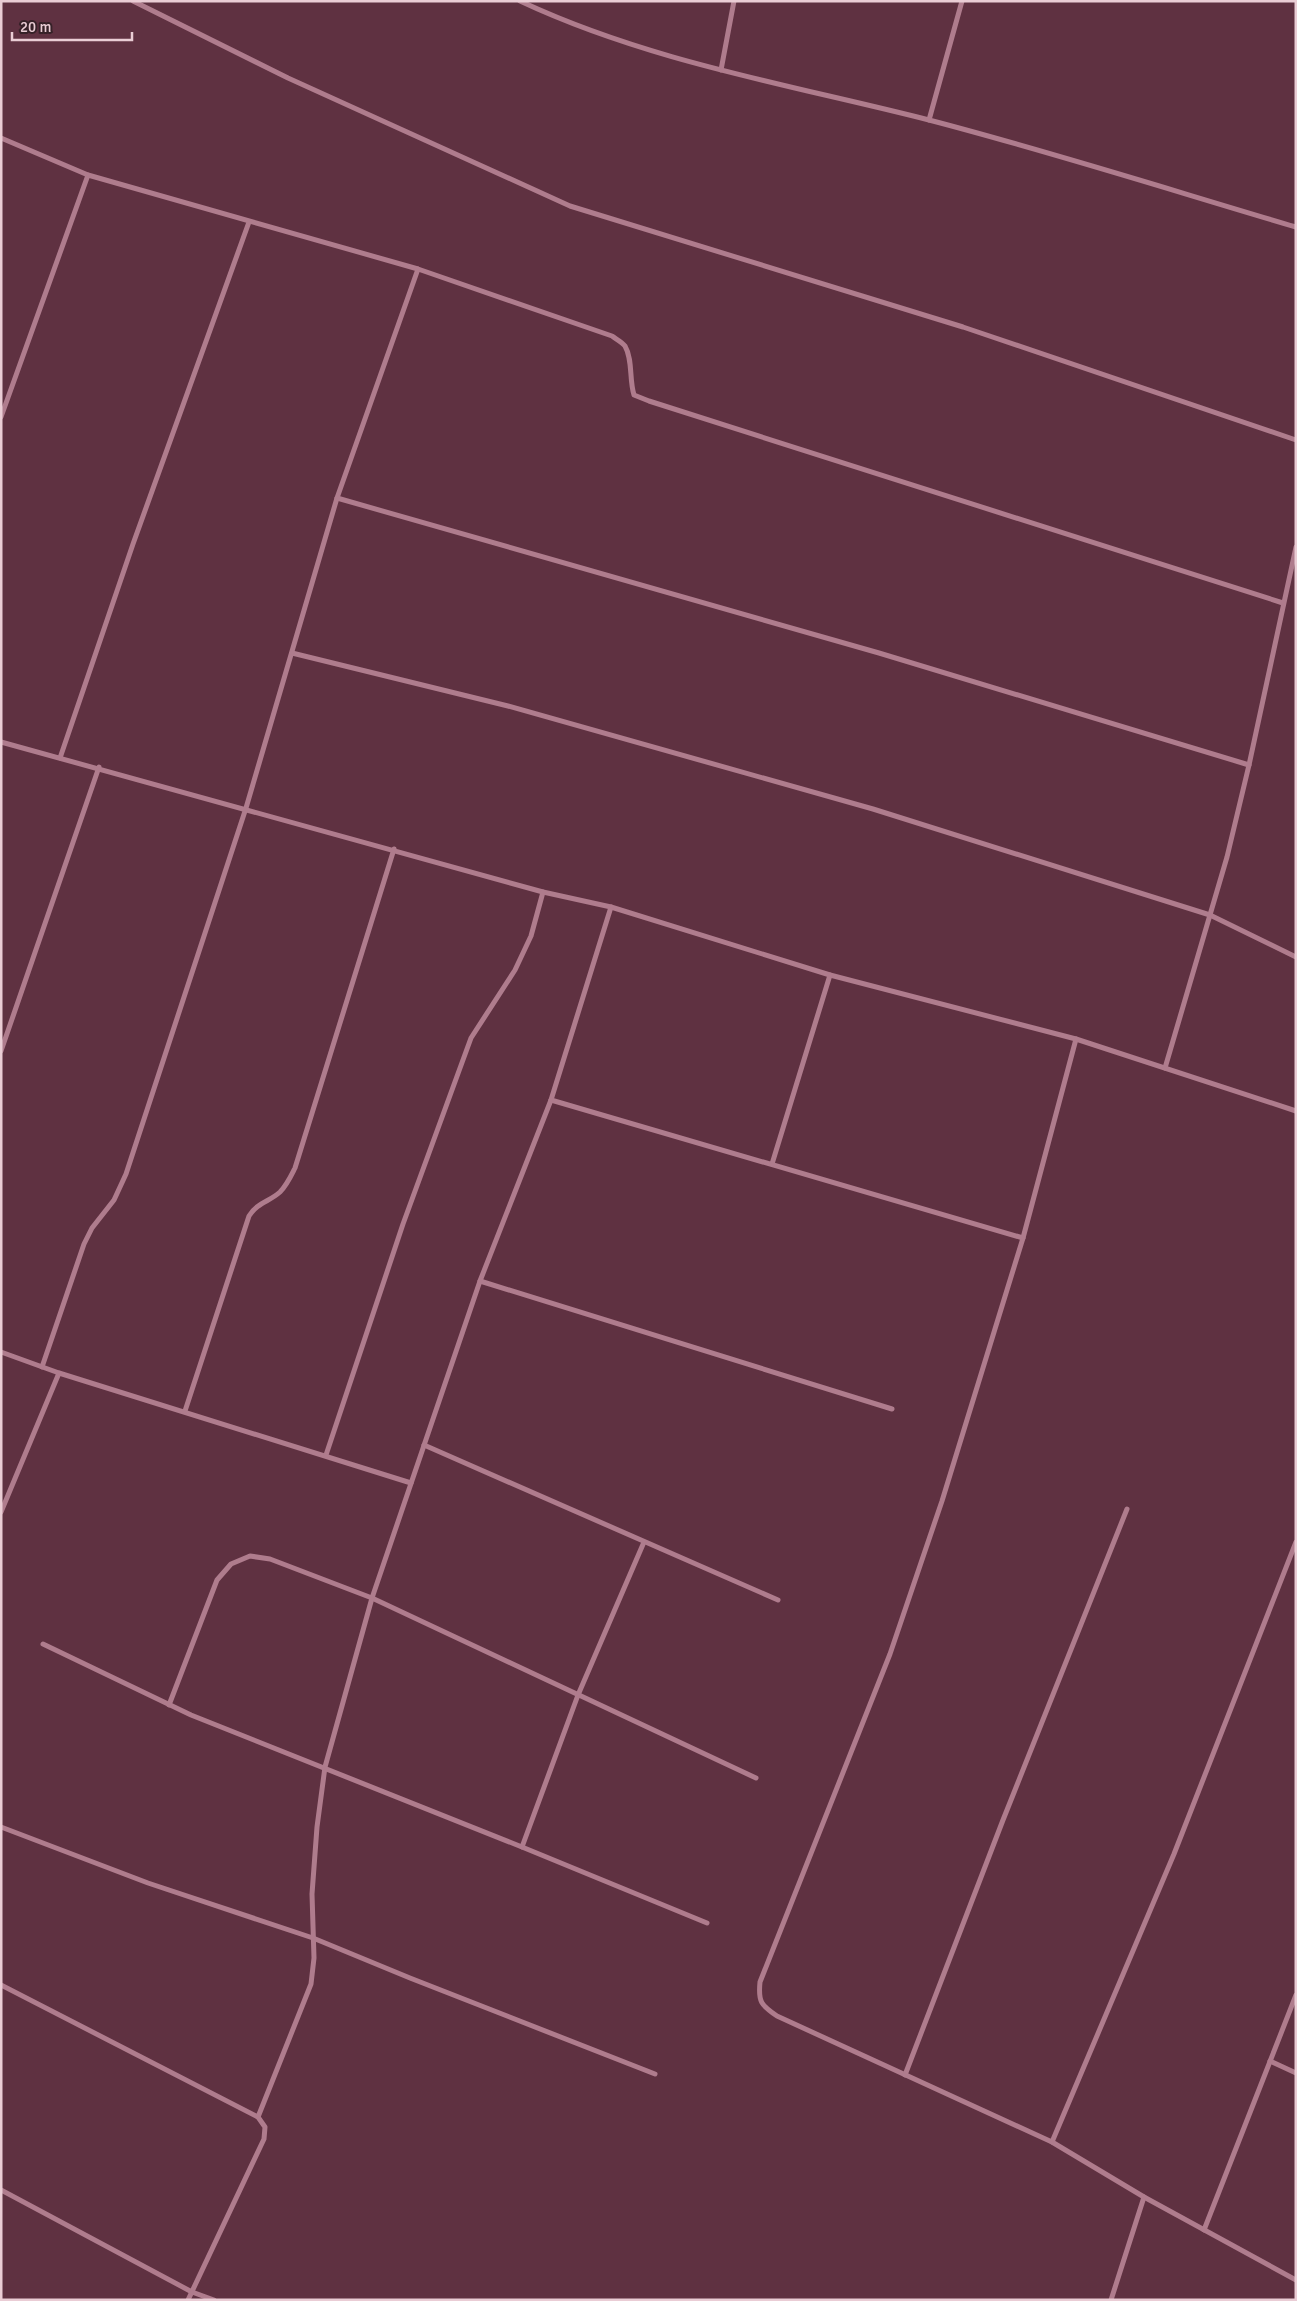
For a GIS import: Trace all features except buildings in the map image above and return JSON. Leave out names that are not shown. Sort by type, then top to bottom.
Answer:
[{"type":"street","points":[[133,1],[288,78],[570,206],[963,327],[1296,440]]},
{"type":"street","points":[[520,1],[613,38],[721,70],[930,120],[1296,227]]},
{"type":"street","points":[[721,70],[734,1]]},
{"type":"street","points":[[930,120],[962,1]]},
{"type":"street","points":[[1,138],[88,175],[418,269],[612,336],[624,345],[630,363],[630,382],[634,394],[649,401],[1283,603]]},
{"type":"street","points":[[1,416],[88,175]]},
{"type":"street","points":[[60,758],[136,534],[249,222]]},
{"type":"street","points":[[42,1367],[84,1244],[92,1228],[114,1200],[126,1174],[246,808],[337,498],[418,269]]},
{"type":"street","points":[[337,498],[879,653],[1249,764]]},
{"type":"street","points":[[1165,1068],[1227,857],[1296,547]]},
{"type":"street","points":[[292,653],[508,706],[873,809],[1210,915],[1296,957]]},
{"type":"street","points":[[1,742],[99,767],[543,892],[611,907],[830,975],[1076,1039],[1296,1111]]},
{"type":"street","points":[[1,1051],[99,767]]},
{"type":"street","points":[[185,1411],[249,1216],[255,1206],[279,1192],[288,1183],[295,1168],[394,849]]},
{"type":"street","points":[[326,1455],[402,1224],[470,1038],[515,970],[531,936],[543,892]]},
{"type":"street","points":[[258,2118],[310,1984],[314,1958],[312,1884],[316,1827],[325,1767],[372,1598],[480,1281],[551,1100],[611,907]]},
{"type":"street","points":[[772,1164],[830,975]]},
{"type":"street","points":[[1076,1039],[1023,1238],[942,1500],[890,1654],[760,1982],[759,1997],[764,2007],[777,2016],[1052,2142],[1144,2197],[1296,2280]]},
{"type":"street","points":[[551,1100],[1023,1238]]},
{"type":"street","points":[[480,1281],[892,1409]]},
{"type":"street","points":[[1,1352],[58,1373],[185,1411],[411,1483]]},
{"type":"street","points":[[1,1512],[58,1373]]},
{"type":"street","points":[[424,1445],[778,1600]]},
{"type":"street","points":[[905,2075],[1003,1820],[1127,1508]]},
{"type":"street","points":[[522,1847],[578,1695],[644,1542]]},
{"type":"street","points":[[1052,2142],[1174,1854],[1296,1542]]},
{"type":"street","points":[[169,1705],[217,1580],[231,1564],[250,1556],[270,1559],[372,1598],[756,1778]]},
{"type":"street","points":[[44,1644],[169,1705],[252,1740],[325,1767],[707,1923]]},
{"type":"street","points":[[1,1827],[148,1883],[313,1938],[655,2074]]},
{"type":"street","points":[[1,1985],[258,2118],[265,2127],[264,2139],[188,2300]]},
{"type":"street","points":[[1204,2230],[1296,1995]]},
{"type":"street","points":[[1270,2061],[1296,2073]]},
{"type":"street","points":[[1,2190],[192,2292],[214,2300]]},
{"type":"street","points":[[1111,2300],[1144,2197]]}]
